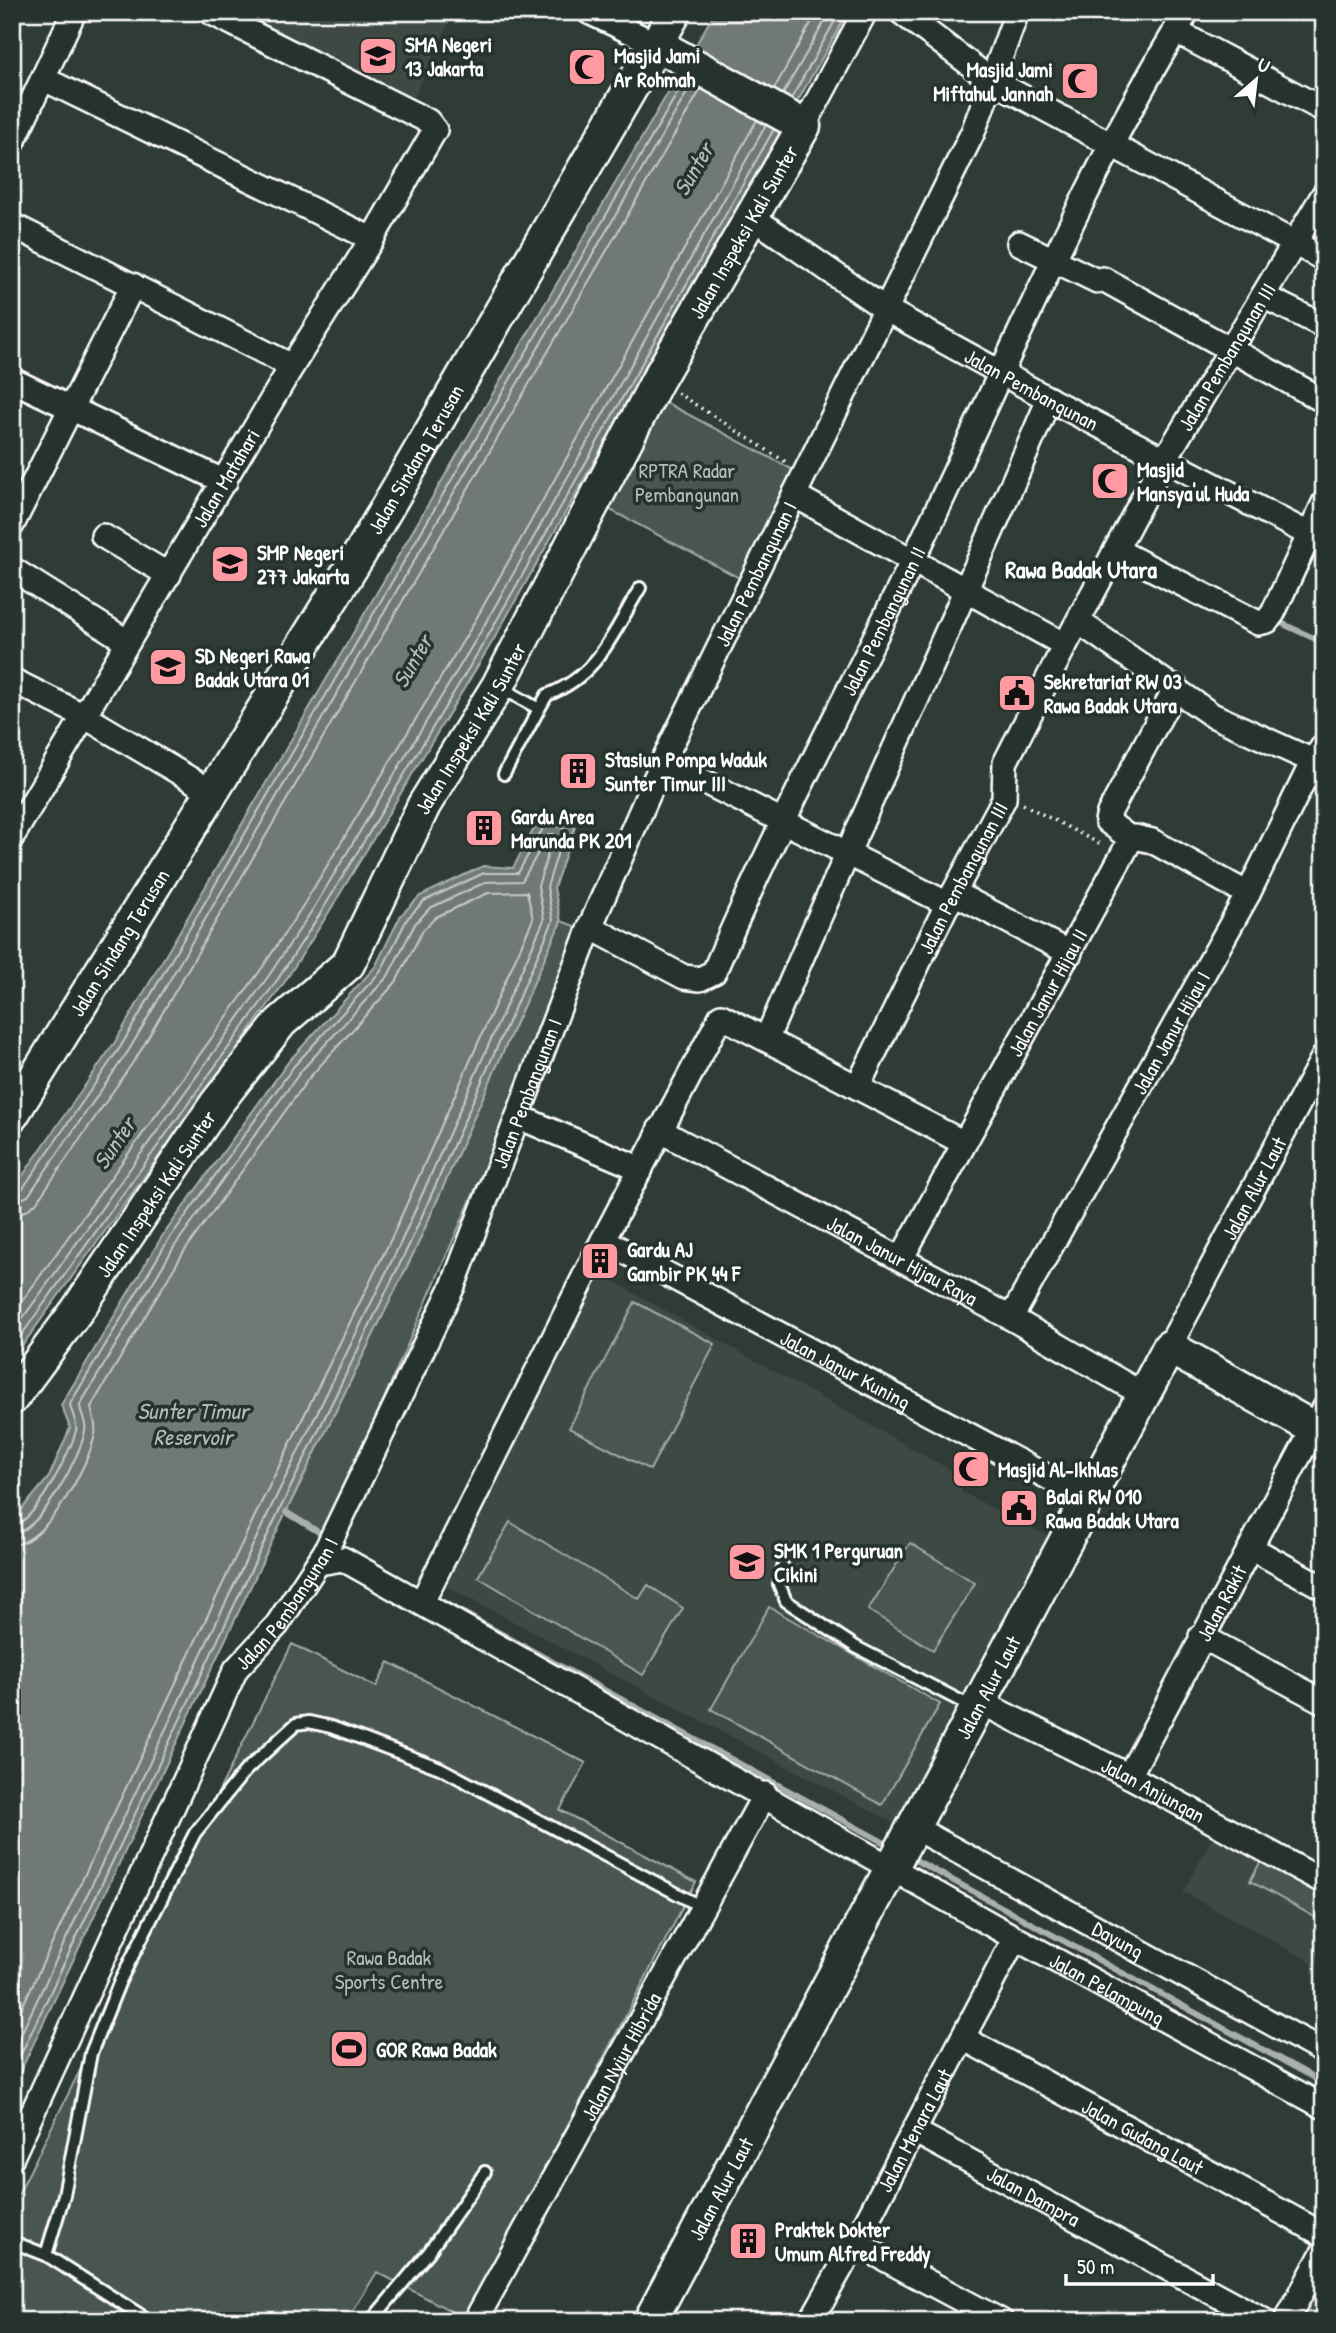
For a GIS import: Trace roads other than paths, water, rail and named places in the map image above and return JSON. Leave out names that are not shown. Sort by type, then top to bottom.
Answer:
[{"type":"street","points":[[12,144],[74,12]]},
{"type":"street","name":"Jalan Matahari","points":[[12,837],[292,366],[434,134],[434,126],[428,121],[211,12]]},
{"type":"street","points":[[589,12],[668,29],[797,123]]},
{"type":"street","name":"Jalan Inspeksi Kali Sunter","points":[[12,1398],[78,1309],[216,1104],[281,1022],[348,964],[424,805],[498,686],[657,381],[751,216],[797,123],[865,12]]},
{"type":"street","points":[[901,12],[991,80],[1324,259]]},
{"type":"street","name":"Jalan Pembangunan I","points":[[12,2157],[236,1669],[277,1625],[322,1558],[453,1286],[590,927],[663,761],[973,132],[1017,12]]},
{"type":"street","points":[[1181,22],[1324,110]]},
{"type":"street","name":"Jalan Pembangunan II","points":[[590,927],[684,977],[708,977],[714,972],[783,821],[913,561],[1054,260],[1181,22]]},
{"type":"street","name":"Jalan Sindang Terusan","points":[[12,1115],[364,547],[668,29]]},
{"type":"street","points":[[44,79],[372,239]]},
{"type":"street","name":"Jalan Pembangunan III","points":[[858,1086],[1006,795],[1005,763],[1065,646],[1166,459],[1324,194]]},
{"type":"street","name":"Jalan Pembangunan","points":[[751,216],[885,309],[1316,540]]},
{"type":"street","points":[[12,225],[292,366]]},
{"type":"street","points":[[1019,243],[1097,281],[1103,279],[1324,401]]},
{"type":"street","points":[[12,525],[69,407],[133,285]]},
{"type":"street","points":[[1263,296],[1324,326]]},
{"type":"street","points":[[12,380],[225,482]]},
{"type":"street","points":[[767,1038],[845,855],[967,593],[1049,399]]},
{"type":"street","points":[[794,495],[1065,646]]},
{"type":"street","points":[[1116,550],[1258,623],[1268,621],[1316,540],[1324,503]]},
{"type":"street","points":[[103,537],[169,575]]},
{"type":"street","points":[[12,569],[128,642]]},
{"type":"street","points":[[1080,622],[1176,687],[1184,697],[1212,715],[1318,753]]},
{"type":"street","points":[[12,680],[85,716],[212,792]]},
{"type":"street","points":[[1176,687],[1107,821],[1126,847],[1135,837],[1152,841],[1248,894]]},
{"type":"street","name":"Jalan Janur Hijau I","points":[[1011,1318],[1248,894],[1318,753]]},
{"type":"street","points":[[663,761],[845,855],[1070,953]]},
{"type":"street","name":"Jalan Janur Hijau II","points":[[901,1259],[1126,847]]},
{"type":"street","points":[[426,1596],[603,1240],[721,1016],[964,1143]]},
{"type":"street","name":"Jalan Alur Laut","points":[[650,2321],[1324,1056]]},
{"type":"street","points":[[519,1117],[642,1169]]},
{"type":"street","name":"Jalan Janur Hijau Raya","points":[[659,1130],[1011,1318],[1144,1395]]},
{"type":"street","name":"Jalan Janur Kuning","points":[[603,1240],[1089,1499]]},
{"type":"street","points":[[1169,1347],[1321,1420]]},
{"type":"street","name":"Jalan Rakit","points":[[1129,1776],[1201,1636],[1321,1420]]},
{"type":"street","points":[[1251,1548],[1324,1588]]},
{"type":"street","name":"Jalan Pelampung","points":[[322,1558],[343,1559],[426,1596],[657,1737],[765,1794],[1015,1938],[1324,2107]]},
{"type":"street","points":[[1201,1636],[1324,1702]]},
{"type":"street","name":"Jalan Anjungan","points":[[980,1706],[1129,1776],[1324,1882]]},
{"type":"street","name":"Jalan Nyiur Hibrida","points":[[480,2321],[479,2314],[765,1794]]},
{"type":"street","name":"Dayung","points":[[912,1829],[1324,2052]]},
{"type":"street","name":"Jalan Menara Laut","points":[[811,2321],[855,2243],[1015,1938]]},
{"type":"street","name":"Jalan Gudang Laut","points":[[963,2038],[1324,2235]]},
{"type":"street","name":"Jalan Dampra","points":[[914,2131],[1265,2321]]},
{"type":"street","points":[[855,2243],[1000,2321]]},
{"type":"street","points":[[1286,2321],[1324,2251]]},
{"type":"lane","points":[[504,774],[547,695],[571,686],[594,664],[640,589]]},
{"type":"lane","points":[[498,686],[539,709]]},
{"type":"lane","points":[[783,1567],[779,1584],[786,1601],[797,1609],[856,1647],[980,1706]]},
{"type":"lane","points":[[47,2255],[64,2195],[92,2053],[120,1981],[195,1833],[245,1771],[296,1724],[309,1722],[331,1727],[440,1768],[702,1908]]},
{"type":"lane","points":[[371,2321],[429,2252],[485,2172]]},
{"type":"lane","points":[[18,2244],[47,2255],[150,2321]]},
{"type":"water","name":"Sunter","points":[[715,12],[848,12],[494,639],[326,917],[284,983],[12,1360],[12,1191],[115,1042]]},
{"type":"water","name":"Sunter Timur Reservoir","points":[[544,810],[575,827],[554,888],[561,921],[416,1248],[286,1512],[12,2089],[12,1521],[49,1477],[70,1428],[61,1405],[161,1238],[289,1061],[375,967],[401,915],[420,896],[483,866],[513,868]]},
{"type":"waterway","points":[[1306,569],[1318,544]]},
{"type":"waterway","points":[[1282,616],[1279,622],[1324,643]]},
{"type":"waterway","points":[[286,1512],[351,1552]]},
{"type":"waterway","points":[[432,1596],[892,1847]]},
{"type":"waterway","points":[[908,1856],[1324,2083]]},
{"type":"place","name":"SMA Negeri 13 Jakarta","points":[[378,56]]},
{"type":"place","name":"Masjid Jami Ar Rohmah","points":[[587,67]]},
{"type":"place","name":"Masjid Jami Miftahul Jannah","points":[[1080,81]]},
{"type":"place","name":"Masjid Mansya'ul Huda","points":[[1110,481]]},
{"type":"place","name":"SMP Negeri 277 Jakarta","points":[[230,564]]},
{"type":"place","name":"SD Negeri Rawa Badak Utara 01","points":[[168,667]]},
{"type":"place","name":"Sekretariat RW 03 Rawa Badak Utara","points":[[1017,693]]},
{"type":"place","name":"Stasiun Pompa Waduk Sunter Timur III","points":[[578,771]]},
{"type":"place","name":"Gardu Area Marunda PK 201","points":[[484,828]]},
{"type":"place","name":"Gardu AJ Gambir PK 44 F","points":[[600,1261]]},
{"type":"place","name":"Masjid Al-Ikhlas","points":[[971,1469]]},
{"type":"place","name":"Balai RW 010 Rawa Badak Utara","points":[[1019,1508]]},
{"type":"place","name":"SMK 1 Perguruan Cikini","points":[[747,1562]]},
{"type":"place","name":"GOR Rawa Badak","points":[[349,2049]]},
{"type":"place","name":"Praktek Dokter Umum Alfred Freddy","points":[[748,2241]]},
{"type":"district","name":"Rawa Badak Utara","points":[[1081,569]]},
{"type":"park label","name":"RPTRA Radar Pembangunan","points":[[687,482]]},
{"type":"park label","name":"Rawa Badak Sports Centre","points":[[389,1969]]}]
